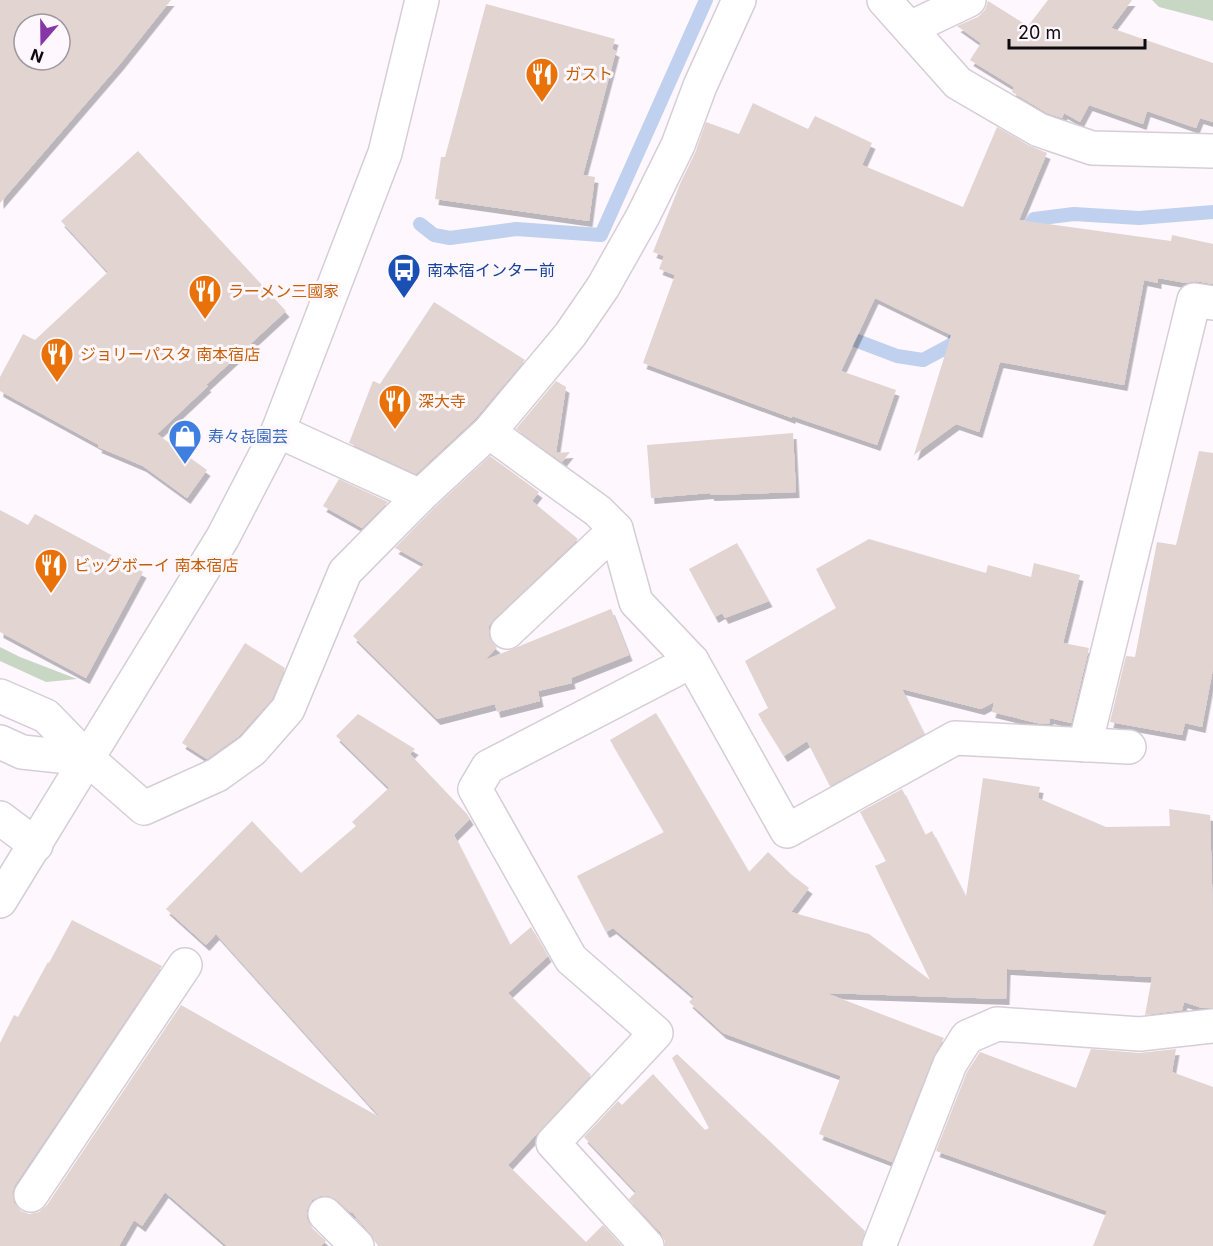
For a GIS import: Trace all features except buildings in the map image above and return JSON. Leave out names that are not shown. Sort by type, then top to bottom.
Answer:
[{"type":"main road","points":[[0,901],[223,537],[278,431],[385,153],[422,0]]},
{"type":"main road","points":[[0,696],[46,716],[88,759],[144,808],[217,775],[252,750],[288,709],[345,572],[420,496],[489,432],[570,335],[603,287],[643,216],[678,146],[700,86],[740,0]]},
{"type":"main road","points":[[884,0],[958,83],[1039,130],[1092,148],[1213,151]]},
{"type":"main road","points":[[910,28],[969,0]]},
{"type":"main road","points":[[1085,745],[1194,300],[1213,303]]},
{"type":"main road","points":[[278,431],[420,496]]},
{"type":"main road","points":[[489,432],[598,511],[615,529],[636,602],[692,661],[787,831],[955,738],[1129,747]]},
{"type":"main road","points":[[507,632],[615,529]]},
{"type":"main road","points":[[647,1246],[553,1143],[656,1033],[572,959],[475,789],[488,767],[692,661]]},
{"type":"main road","points":[[0,742],[22,753],[88,759]]},
{"type":"main road","points":[[0,818],[36,845]]},
{"type":"main road","points":[[31,1196],[185,965]]},
{"type":"main road","points":[[879,1246],[950,1064],[967,1037],[997,1023],[1140,1034],[1213,1026]]},
{"type":"main road","points":[[325,1214],[357,1246]]},
{"type":"green space","points":[[1152,0],[1213,0],[1213,21],[1159,7]]},
{"type":"green space","points":[[0,647],[77,679],[46,682],[0,661]]},
{"type":"waterway","points":[[420,224],[434,235],[450,238],[516,229],[601,235],[706,0]]},
{"type":"waterway","points":[[1023,238],[1034,219],[1074,214],[1139,218],[1213,212]]},
{"type":"waterway","points":[[839,334],[897,356],[923,360],[951,345],[959,334]]},
{"type":"place","name":"ガスト","points":[[542,103]]},
{"type":"place","name":"南本宿インター前","points":[[404,299]]},
{"type":"place","name":"ラーメン三國家","points":[[205,320]]},
{"type":"place","name":"ジョリーパスタ 南本宿店","points":[[57,383]]},
{"type":"place","name":"深大寺","points":[[395,430]]},
{"type":"place","name":"寿々㐂園芸","points":[[185,465]]},
{"type":"place","name":"ビッグボーイ 南本宿店","points":[[51,594]]}]
